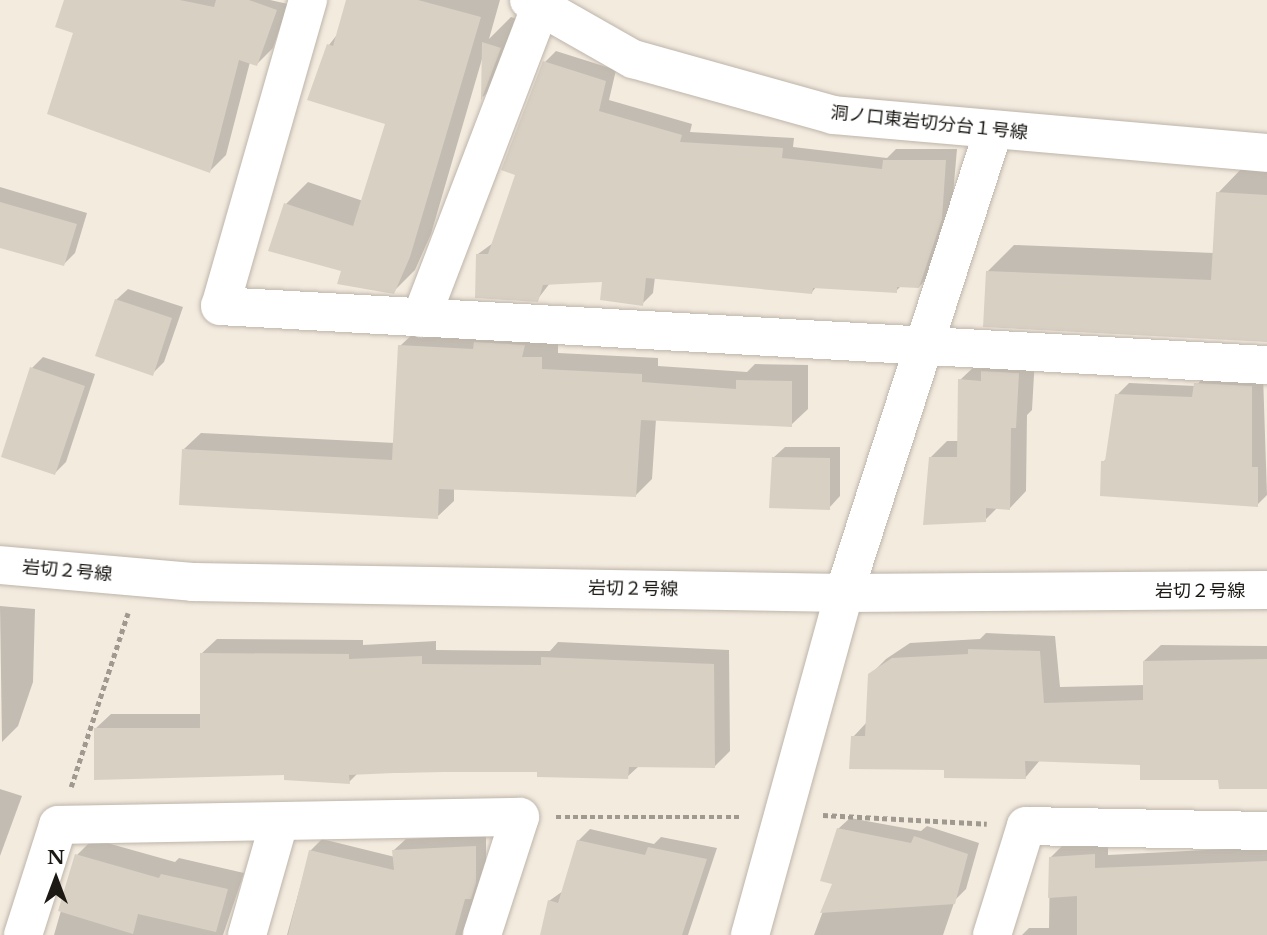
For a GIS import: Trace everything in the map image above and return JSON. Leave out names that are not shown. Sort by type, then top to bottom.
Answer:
[{"type":"street","points":[[307,0],[219,306],[1267,365]]},
{"type":"street","points":[[421,318],[534,4]]},
{"type":"street","name":"洞ノ口東岩切分台１号線","points":[[534,4],[633,59],[834,115],[993,132],[1267,153]]},
{"type":"street","points":[[750,935],[844,593],[993,132]]},
{"type":"street","name":"岩切２号線","points":[[0,565],[193,582],[844,593],[1267,590]]},
{"type":"street","points":[[23,935],[58,825],[520,817],[482,935]]},
{"type":"street","points":[[247,935],[279,823]]},
{"type":"street","points":[[992,935],[1026,826],[1267,831]]},
{"type":"path","points":[[58,825],[128,612]]},
{"type":"path","points":[[823,815],[1026,826]]},
{"type":"path","points":[[520,817],[755,817]]},
{"type":"building","points":[[64,0],[180,0],[214,7],[216,0],[249,0],[277,10],[257,66],[239,60],[210,173],[47,114],[73,33],[55,27]]},
{"type":"building","points":[[346,0],[418,0],[481,17],[410,257],[394,294],[337,284],[341,271],[268,251],[284,203],[353,226],[385,124],[307,100],[327,44],[333,46]]},
{"type":"building","points":[[482,42],[501,48],[481,101]]},
{"type":"building","points":[[543,61],[606,81],[599,111],[682,135],[680,142],[783,148],[782,158],[882,169],[883,160],[946,160],[942,219],[919,288],[897,287],[897,293],[813,288],[812,294],[646,278],[643,306],[600,300],[602,282],[543,285],[538,302],[475,298],[476,254],[488,254],[515,175],[501,170]]},
{"type":"building","points":[[1216,192],[1267,195],[1267,342],[983,327],[986,271],[1211,280]]},
{"type":"building","points":[[0,202],[77,224],[64,266],[0,248]]},
{"type":"building","points":[[115,299],[172,318],[153,376],[95,356]]},
{"type":"building","points":[[474,342],[525,345],[522,357],[542,357],[542,369],[642,374],[642,382],[736,389],[736,380],[792,381],[792,427],[641,420],[636,497],[439,489],[438,519],[179,505],[182,449],[392,460],[398,345],[473,349]]},
{"type":"building","points":[[30,367],[85,386],[55,475],[1,457]]},
{"type":"building","points":[[981,371],[1019,373],[1016,428],[1011,428],[1010,510],[986,508],[986,522],[923,525],[929,457],[957,457],[958,379],[981,381]]},
{"type":"building","points":[[1194,383],[1252,386],[1252,467],[1258,467],[1258,507],[1100,496],[1101,461],[1105,461],[1115,394],[1192,397]]},
{"type":"building","points":[[772,457],[830,458],[830,510],[769,508]]},
{"type":"building","points":[[968,649],[1040,651],[1044,703],[1143,700],[1143,661],[1267,659],[1267,789],[1219,789],[1218,780],[1140,780],[1140,765],[1025,761],[1026,779],[944,778],[944,770],[849,769],[851,736],[865,736],[868,674],[892,658],[968,654]]},
{"type":"building","points":[[200,653],[349,654],[349,659],[422,656],[422,664],[541,665],[541,657],[714,664],[715,768],[629,767],[628,779],[537,777],[537,772],[417,772],[349,775],[350,784],[284,780],[284,775],[94,780],[94,728],[200,728]]},
{"type":"building","points":[[837,828],[911,843],[914,836],[968,854],[955,904],[820,913],[832,884],[820,881]]},
{"type":"building","points":[[577,840],[645,855],[648,847],[707,859],[682,935],[540,935],[548,900],[558,903]]},
{"type":"building","points":[[476,846],[476,883],[471,899],[465,899],[455,935],[288,935],[309,850],[394,870],[392,850]]},
{"type":"building","points":[[75,854],[159,878],[161,874],[228,889],[216,932],[138,914],[133,934],[58,911]]},
{"type":"building","points":[[1095,854],[1095,868],[1267,861],[1267,935],[1077,935],[1077,896],[1048,898],[1049,857]]}]
